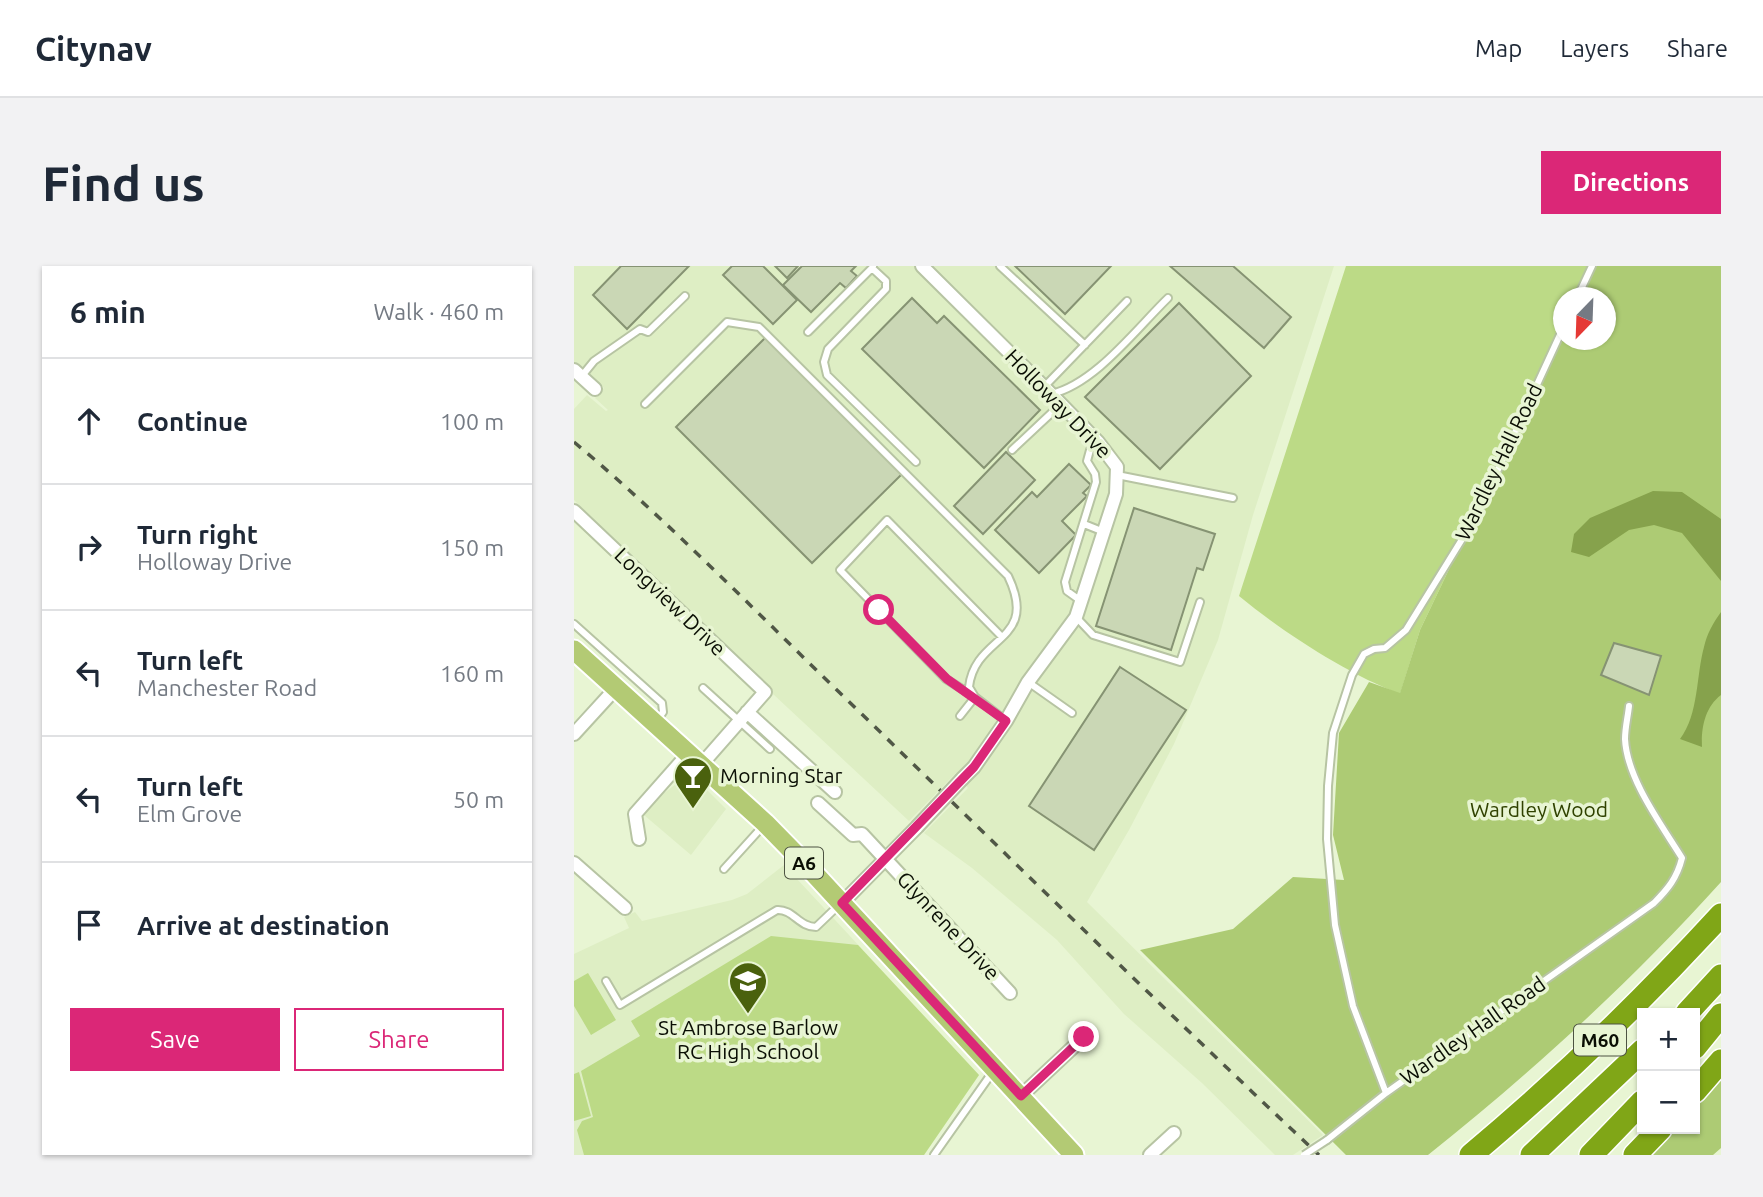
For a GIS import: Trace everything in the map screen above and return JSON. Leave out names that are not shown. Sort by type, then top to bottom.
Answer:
[{"type":"highway","name":"M60","points":[[1471,1155],[1582,1058],[1721,915]]},
{"type":"highway","points":[[1692,1008],[1721,976]]},
{"type":"highway","points":[[1700,1041],[1721,1015]]},
{"type":"highway","name":"M60","points":[[1532,1155],[1637,1056]]},
{"type":"highway","points":[[1700,1085],[1721,1061]]},
{"type":"highway","name":"M60","points":[[1554,1155],[1637,1071]]},
{"type":"highway","points":[[1591,1155],[1637,1107]]},
{"type":"highway","points":[[1635,1155],[1655,1134]]},
{"type":"main road","name":"A6","points":[[574,650],[765,823],[1074,1155]]},
{"type":"street","name":"Holloway Drive","points":[[842,903],[974,767],[1006,721],[1028,682],[1076,617],[1116,494],[1117,467],[1098,442],[922,266]]},
{"type":"street","points":[[578,374],[595,389]]},
{"type":"street","name":"Longview Drive","points":[[574,511],[765,692],[743,716]]},
{"type":"street","points":[[574,734],[616,688]]},
{"type":"street","points":[[639,838],[635,814],[743,716],[835,792]]},
{"type":"street","name":"Glynrene Drive","points":[[818,803],[853,835],[862,834],[1010,993]]},
{"type":"street","points":[[574,863],[625,908]]},
{"type":"street","points":[[1021,1096],[1084,1037]]},
{"type":"street","points":[[1150,1155],[1174,1133]]},
{"type":"lane","points":[[1000,266],[1085,345]]},
{"type":"lane","points":[[1582,287],[1592,266]]},
{"type":"lane","points":[[808,332],[873,267],[886,281],[886,289],[828,349],[824,368],[827,375],[916,462]]},
{"type":"lane","points":[[578,374],[640,329],[648,332],[685,296]]},
{"type":"lane","points":[[1048,391],[1066,391],[1088,378],[1168,298]]},
{"type":"lane","points":[[1048,391],[1085,345],[1127,301]]},
{"type":"lane","points":[[645,404],[727,322],[759,327],[1008,576],[1015,591],[1017,618],[975,666],[969,687],[975,697]]},
{"type":"lane","name":"Wardley Hall Road","points":[[1386,1093],[1353,1006],[1335,925],[1327,839],[1333,733],[1352,676],[1364,654],[1385,648],[1406,630],[1477,516],[1553,348]]},
{"type":"lane","points":[[1013,450],[1061,404]]},
{"type":"lane","points":[[1081,601],[1067,591],[1065,582],[1096,482],[1095,474],[1088,466],[1088,456],[1098,442]]},
{"type":"lane","points":[[1117,475],[1234,498]]},
{"type":"lane","points":[[1002,637],[887,520],[840,570],[947,679],[1006,721]]},
{"type":"lane","points":[[1084,524],[1104,532]]},
{"type":"lane","points":[[1076,617],[1093,635],[1180,662],[1200,602]]},
{"type":"lane","points":[[574,624],[662,703],[663,712],[655,723]]},
{"type":"lane","points":[[1028,682],[1072,713]]},
{"type":"lane","points":[[704,688],[743,716],[771,749]]},
{"type":"lane","points":[[960,716],[975,697]]},
{"type":"lane","name":"Wardley Hall Road","points":[[1304,1155],[1386,1093],[1654,903],[1671,886],[1682,858],[1637,783],[1628,760],[1625,737],[1629,706]]},
{"type":"lane","points":[[724,869],[765,823]]},
{"type":"lane","points":[[606,981],[620,1005],[777,910],[786,910],[805,926],[816,927],[842,903]]},
{"type":"lane","points":[[934,1155],[995,1069]]},
{"type":"shaded area","points":[[574,266],[1334,266],[1253,515],[1218,640],[1174,744],[1087,902],[1323,1135],[1293,1155],[1275,1155],[1202,1083],[1124,1014],[1057,940],[972,868],[924,833],[968,788],[956,773],[909,821],[773,694],[574,500],[574,409],[587,395],[608,410],[595,398],[604,388],[578,365],[574,369]]},
{"type":"shaded area","points":[[1346,266],[1595,266],[1584,287],[1553,287],[1554,350],[1420,630],[1400,694],[1358,675],[1316,651],[1239,596]]},
{"type":"shaded area","points":[[1653,491],[1682,492],[1721,519],[1721,581],[1682,533],[1654,525],[1629,530],[1589,557],[1571,552],[1574,534],[1590,518]]},
{"type":"shaded area","points":[[1721,612],[1721,695],[1705,718],[1702,747],[1680,739],[1694,707],[1705,642]]},
{"type":"shaded area","points":[[686,769],[726,809],[691,855],[644,815],[655,800],[676,784]]},
{"type":"shaded area","name":"St Ambrose Barlow RC High School","points":[[784,865],[979,1075],[924,1155],[574,1155],[574,954],[629,928],[624,917],[635,912],[642,921],[732,900],[747,894]]},
{"type":"shaded area","name":"St Ambrose Barlow RC High School","points":[[771,936],[858,945],[979,1075],[924,1155],[584,1155],[577,1130],[582,1121],[593,1117],[581,1071],[640,1036],[631,1021]]},
{"type":"shaded area","points":[[588,973],[616,1020],[591,1035],[574,1006],[574,981]]},
{"type":"shaded area","points":[[579,1072],[591,1116],[574,1121],[574,1074]]},
{"type":"green space","name":"Wardley Wood","points":[[1595,266],[1721,266],[1721,882],[1617,990],[1505,1091],[1428,1155],[1346,1155],[1140,950],[1233,929],[1293,877],[1344,880],[1333,835],[1339,733],[1369,682],[1400,693],[1420,630],[1554,350],[1616,350],[1616,287],[1584,287]]},
{"type":"green space","points":[[1721,1080],[1721,1148],[1713,1155],[1650,1155],[1671,1134],[1700,1134],[1700,1103]]},
{"type":"building","points":[[621,266],[689,266],[627,329],[593,295]]},
{"type":"building","points":[[732,266],[763,266],[797,300],[773,324],[723,275]]},
{"type":"building","points":[[775,266],[798,266],[787,278]]},
{"type":"building","points":[[802,266],[856,266],[851,271],[857,276],[846,288],[840,283],[811,312],[783,285]]},
{"type":"building","points":[[1015,266],[1111,266],[1065,314]]},
{"type":"building","points":[[1170,266],[1233,266],[1291,317],[1264,348]]},
{"type":"building","points":[[912,298],[937,323],[944,316],[1040,410],[984,468],[862,349]]},
{"type":"building","points":[[1179,303],[1251,376],[1160,469],[1085,397]]},
{"type":"building","points":[[766,337],[902,474],[812,563],[676,427]]},
{"type":"building","points":[[1006,452],[1035,480],[983,534],[954,506]]},
{"type":"building","points":[[1069,464],[1091,485],[1083,493],[1087,496],[1062,521],[1076,535],[1039,573],[995,530],[1032,492],[1037,497]]},
{"type":"building","points":[[1134,508],[1215,534],[1203,570],[1197,568],[1171,650],[1096,626]]},
{"type":"building","points":[[1614,643],[1661,656],[1649,695],[1601,675]]},
{"type":"building","points":[[1120,667],[1186,710],[1094,850],[1029,806]]},
{"type":"railway","points":[[574,442],[709,565],[1138,983],[1319,1155]]},
{"type":"place","name":"Morning Star","points":[[693,810]]},
{"type":"place","name":"St Ambrose Barlow RC High School","points":[[748,1015]]},
{"type":"route","points":[[879,610],[947,679],[1006,721],[974,767],[842,903],[1021,1096],[1084,1037]]}]
